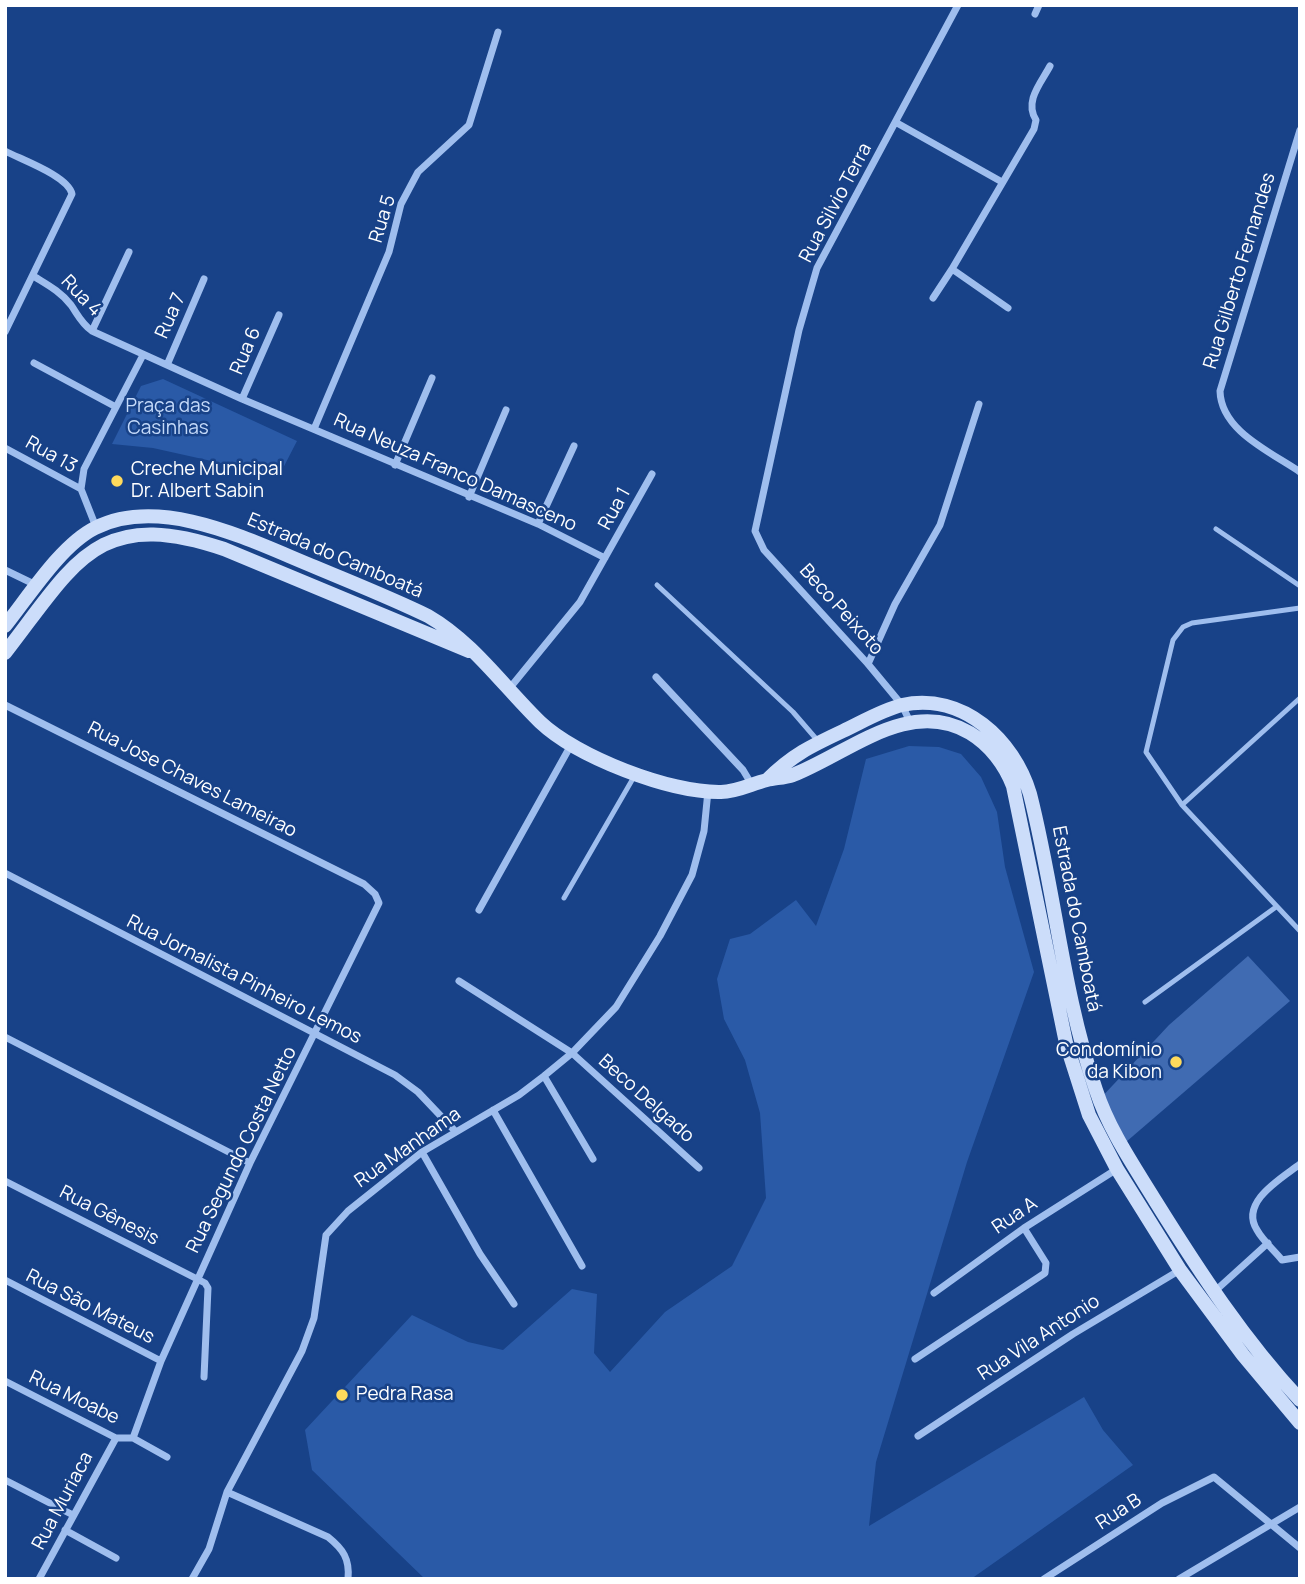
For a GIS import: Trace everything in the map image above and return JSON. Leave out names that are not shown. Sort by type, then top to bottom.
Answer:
[{"type":"main road","name":"Estrada do Camboatá","points":[[5,626],[74,542],[96,527],[138,517],[177,519],[205,525],[266,547],[428,616],[453,633],[543,724],[571,745],[636,772],[708,791],[734,791],[791,775],[910,722],[935,721],[963,729],[983,742],[1003,766],[1013,786],[1099,1100],[1127,1155],[1214,1292],[1297,1392]]},
{"type":"main road","name":"Estrada do Camboatá","points":[[5,653],[59,581],[92,550],[108,541],[131,536],[174,536],[206,543],[260,564],[474,653]]},
{"type":"main road","points":[[260,564],[266,547]]},
{"type":"main road","name":"Estrada do Camboatá","points":[[767,780],[789,758],[897,699],[930,704],[968,715],[988,728],[1013,754],[1030,794],[1072,1068],[1089,1115],[1117,1169],[1180,1270],[1300,1423]]},
{"type":"street","name":"Rua Silvio Terra","points":[[764,550],[757,540],[757,515],[799,330],[817,268],[958,5]]},
{"type":"street","points":[[1035,14],[1039,5]]},
{"type":"street","name":"Rua 5","points":[[314,429],[389,252],[401,204],[418,172],[469,125],[498,32]]},
{"type":"street","points":[[933,298],[953,269],[1034,129],[1036,120],[1031,112],[1030,102],[1050,66]]},
{"type":"street","points":[[897,122],[1002,182]]},
{"type":"street","name":"Rua Gilberto Fernandes","points":[[1300,130],[1220,391],[1221,406],[1229,420],[1247,436],[1300,472]]},
{"type":"street","points":[[5,152],[71,188],[71,201],[5,332]]},
{"type":"street","points":[[92,331],[129,252]]},
{"type":"street","points":[[953,269],[1008,308]]},
{"type":"street","name":"Rua 4","points":[[35,277],[57,290],[70,303],[80,322],[92,331],[143,355]]},
{"type":"street","name":"Rua 7","points":[[167,365],[204,279]]},
{"type":"street","name":"Rua 6","points":[[242,399],[279,316]]},
{"type":"street","points":[[96,527],[81,489],[83,469],[143,355]]},
{"type":"street","name":"Rua Neuza Franco Damasceno","points":[[143,355],[538,524],[605,558]]},
{"type":"street","points":[[34,363],[116,407]]},
{"type":"street","points":[[395,465],[432,378]]},
{"type":"street","points":[[868,664],[895,604],[940,525],[979,404]]},
{"type":"street","points":[[470,497],[506,410]]},
{"type":"street","points":[[538,524],[574,446]]},
{"type":"street","name":"Rua 13","points":[[5,448],[81,489]]},
{"type":"street","name":"Rua 1","points":[[605,558],[652,474]]},
{"type":"street","name":"Beco Peixoto","points":[[764,550],[868,664],[897,699],[910,722]]},
{"type":"street","points":[[509,689],[571,615],[605,558]]},
{"type":"street","points":[[5,570],[37,585]]},
{"type":"street","points":[[656,677],[743,770],[752,785]]},
{"type":"street","name":"Rua Jose Chaves Lameirao","points":[[5,705],[364,884]]},
{"type":"street","points":[[479,910],[571,745]]},
{"type":"street","name":"Rua Manhama","points":[[192,1579],[209,1549],[227,1492],[302,1351],[314,1318],[326,1235],[348,1211],[422,1152],[493,1111],[544,1076],[572,1053],[616,1007],[660,936],[692,875],[704,831],[708,791]]},
{"type":"street","name":"Rua Jornalista Pinheiro Lemos","points":[[5,873],[315,1036],[395,1075],[418,1092],[455,1131]]},
{"type":"street","name":"Rua Segundo Costa Netto","points":[[133,1438],[161,1361],[250,1163],[376,913],[379,903],[375,894],[364,884]]},
{"type":"street","name":"Beco Delgado","points":[[459,981],[572,1053],[699,1168]]},
{"type":"street","points":[[5,1037],[250,1163]]},
{"type":"street","points":[[544,1076],[593,1159]]},
{"type":"street","points":[[493,1111],[583,1266]]},
{"type":"street","points":[[422,1152],[480,1254],[514,1304]]},
{"type":"street","points":[[1300,1164],[1259,1199],[1252,1209],[1256,1230],[1282,1259],[1300,1257]]},
{"type":"street","name":"Rua A","points":[[934,1293],[1024,1228],[1117,1169]]},
{"type":"street","name":"Rua Gênesis","points":[[5,1181],[197,1280]]},
{"type":"street","points":[[915,1359],[1045,1272],[1046,1264],[1024,1228]]},
{"type":"street","points":[[1203,1302],[1268,1243]]},
{"type":"street","name":"Rua Vila Antonio","points":[[918,1436],[1073,1334],[1180,1270]]},
{"type":"street","name":"Rua São Mateus","points":[[5,1280],[161,1361]]},
{"type":"street","points":[[197,1280],[208,1288],[204,1377]]},
{"type":"street","name":"Rua Moabe","points":[[5,1381],[116,1438],[133,1438],[167,1457]]},
{"type":"street","points":[[1281,1402],[1297,1392]]},
{"type":"street","name":"Rua Muriaca","points":[[39,1579],[116,1438]]},
{"type":"street","name":"Rua B","points":[[1044,1579],[1162,1503],[1214,1477],[1270,1524]]},
{"type":"street","points":[[5,1480],[73,1515]]},
{"type":"street","points":[[227,1492],[328,1537],[341,1548],[348,1562],[348,1579]]},
{"type":"street","points":[[1179,1579],[1300,1507]]},
{"type":"street","points":[[1270,1524],[1300,1548]]},
{"type":"street","points":[[65,1530],[116,1558]]},
{"type":"lane","points":[[1216,529],[1300,586]]},
{"type":"lane","points":[[657,585],[793,712],[820,743]]},
{"type":"lane","points":[[1300,608],[1192,623],[1183,627],[1173,640],[1146,752],[1182,805],[1300,930]]},
{"type":"lane","points":[[1182,805],[1300,698]]},
{"type":"lane","points":[[564,898],[636,772]]},
{"type":"lane","points":[[1145,1002],[1276,907]]},
{"type":"green space","name":"Praça das Casinhas","points":[[163,379],[297,441],[279,476],[153,448],[112,444],[141,386]]},
{"type":"green space","points":[[909,746],[939,747],[961,754],[981,777],[997,812],[1005,867],[1034,972],[967,1162],[876,1462],[869,1526],[1084,1397],[1103,1430],[1133,1465],[971,1579],[425,1579],[312,1470],[305,1430],[412,1315],[468,1342],[503,1350],[572,1289],[597,1294],[594,1353],[610,1372],[665,1312],[732,1266],[766,1198],[760,1113],[745,1060],[724,1019],[717,979],[730,939],[750,934],[796,900],[816,926],[844,849],[866,759]]},
{"type":"building","name":"Condomínio da Kibon","points":[[1248,956],[1290,1001],[1126,1142],[1099,1100],[1169,1025]]},
{"type":"place","name":"Creche Municipal Dr. Albert Sabin","points":[[117,481]]},
{"type":"place","name":"Condomínio da Kibon","points":[[1176,1062]]},
{"type":"place","name":"Pedra Rasa","points":[[342,1395]]}]
